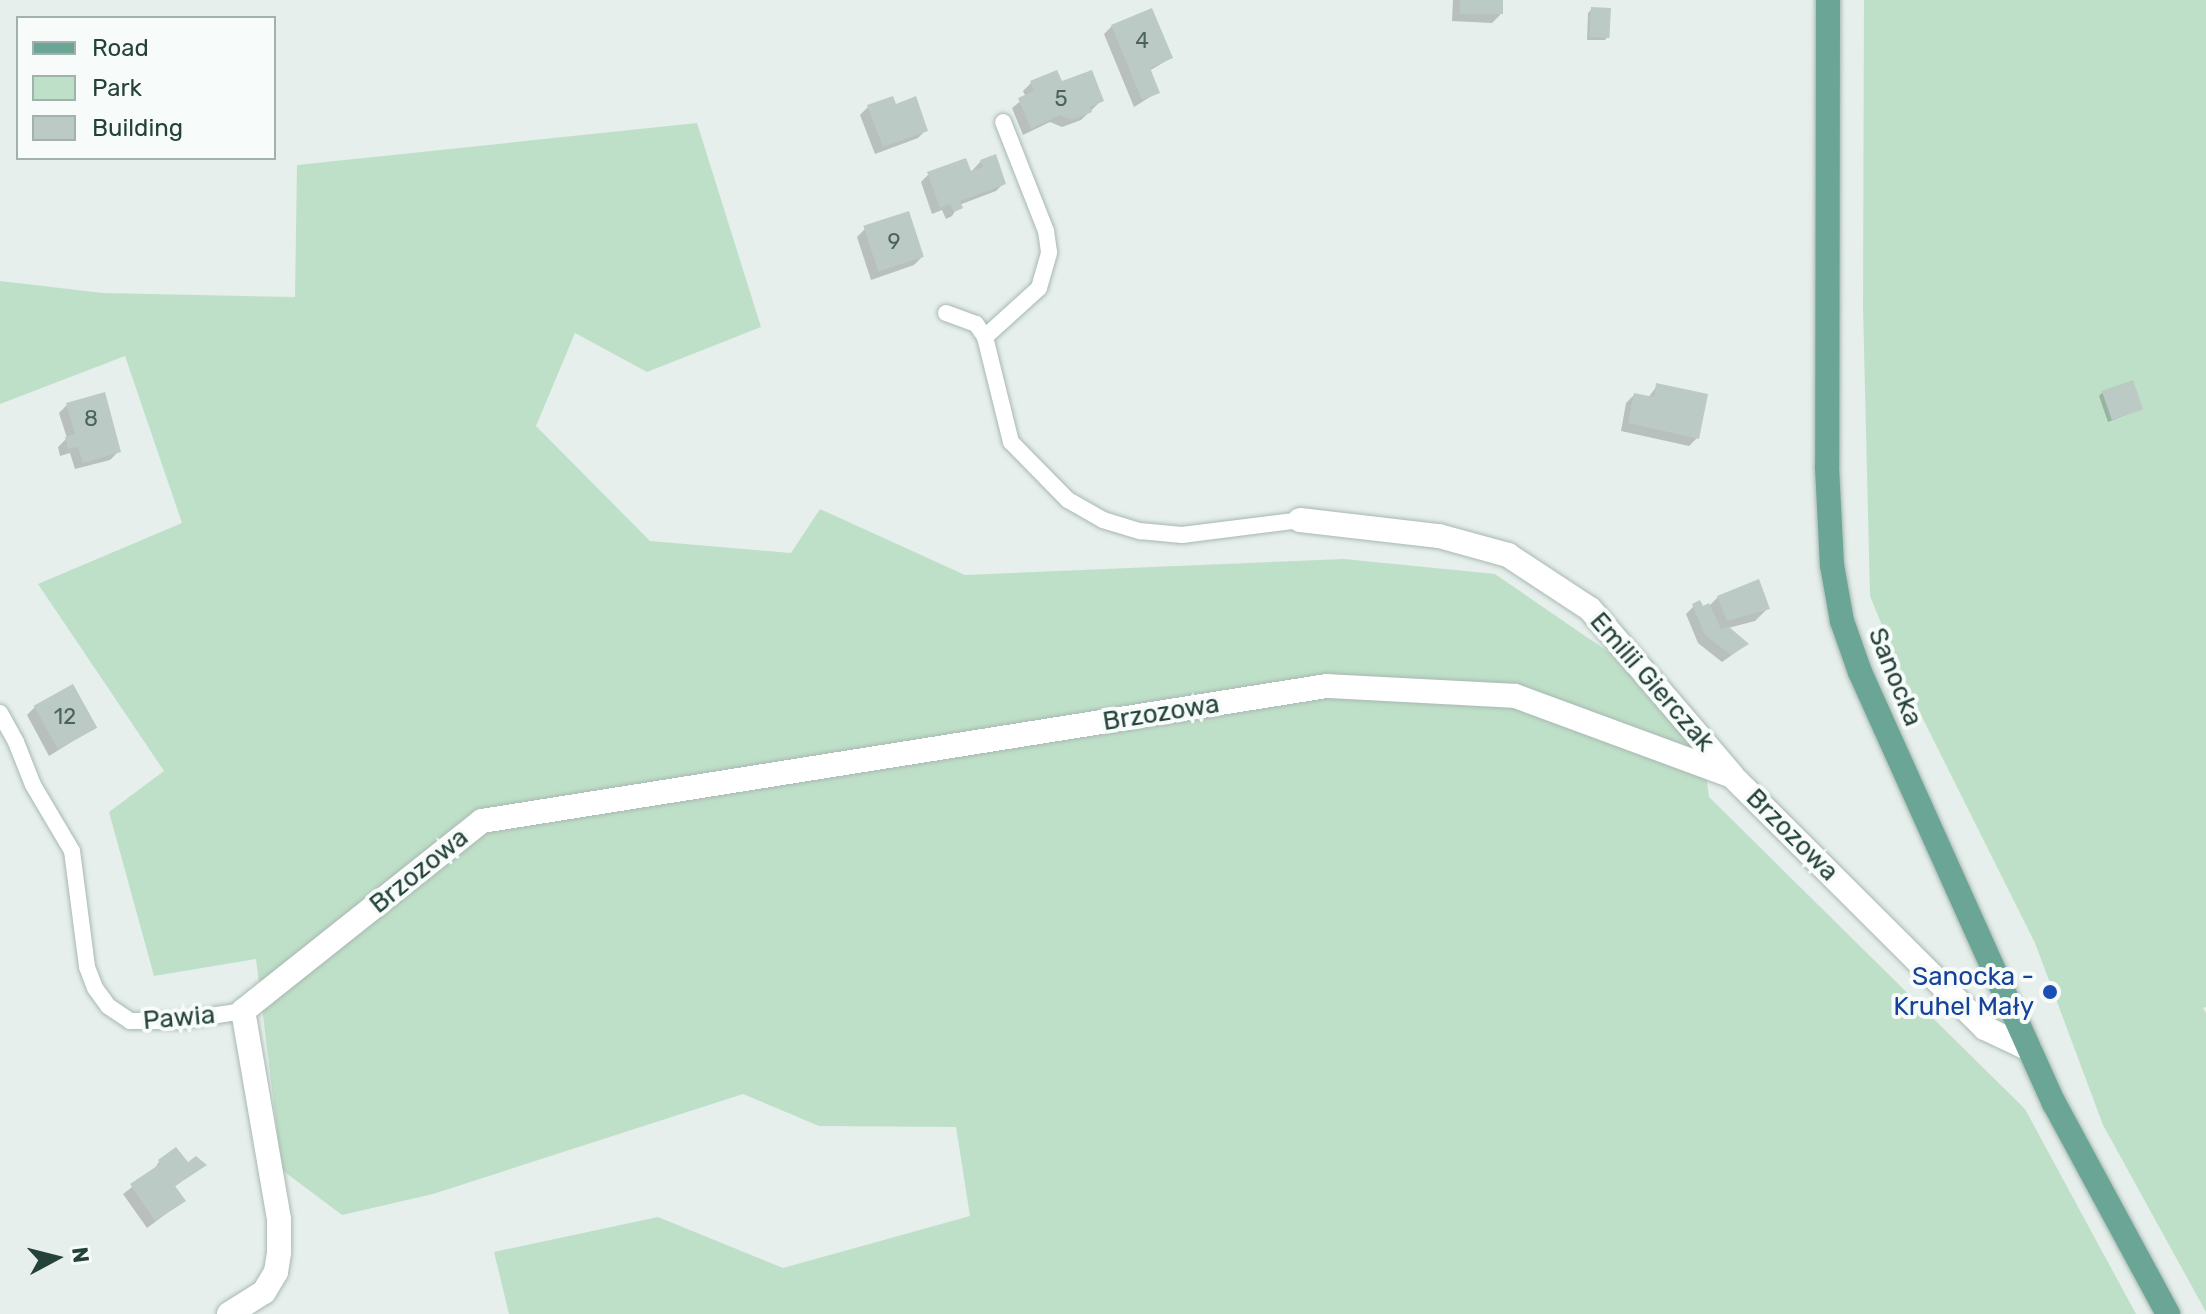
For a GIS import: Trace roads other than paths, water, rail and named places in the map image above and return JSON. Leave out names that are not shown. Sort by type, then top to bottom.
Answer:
[{"type":"main road","name":"Sanocka","points":[[1828,0],[1827,467],[1828,518],[1837,600],[1860,672],[2054,1103],[2168,1314]]},
{"type":"street","name":"Emilii Gierczak","points":[[1300,520],[1439,536],[1508,555],[1590,609],[1732,776]]},
{"type":"street","name":"Brzozowa","points":[[243,1011],[482,821],[1327,686],[1515,696],[1732,776],[1985,1028],[2029,1049]]},
{"type":"street","name":"Pawia","points":[[229,1314],[264,1292],[276,1272],[279,1252],[279,1219],[243,1011]]},
{"type":"lane","points":[[946,313],[976,324],[985,337],[1039,288],[1049,252],[1046,231],[1003,122]]},
{"type":"lane","name":"Emilii Gierczak","points":[[985,337],[1011,442],[1068,500],[1103,520],[1140,531],[1182,535],[1300,520]]},
{"type":"lane","name":"Pawia","points":[[0,713],[16,742],[33,785],[72,851],[87,967],[95,988],[108,1006],[130,1021],[178,1021],[243,1011]]},
{"type":"place","name":"Sanocka - Kruhel Mały","points":[[2050,992]]}]
